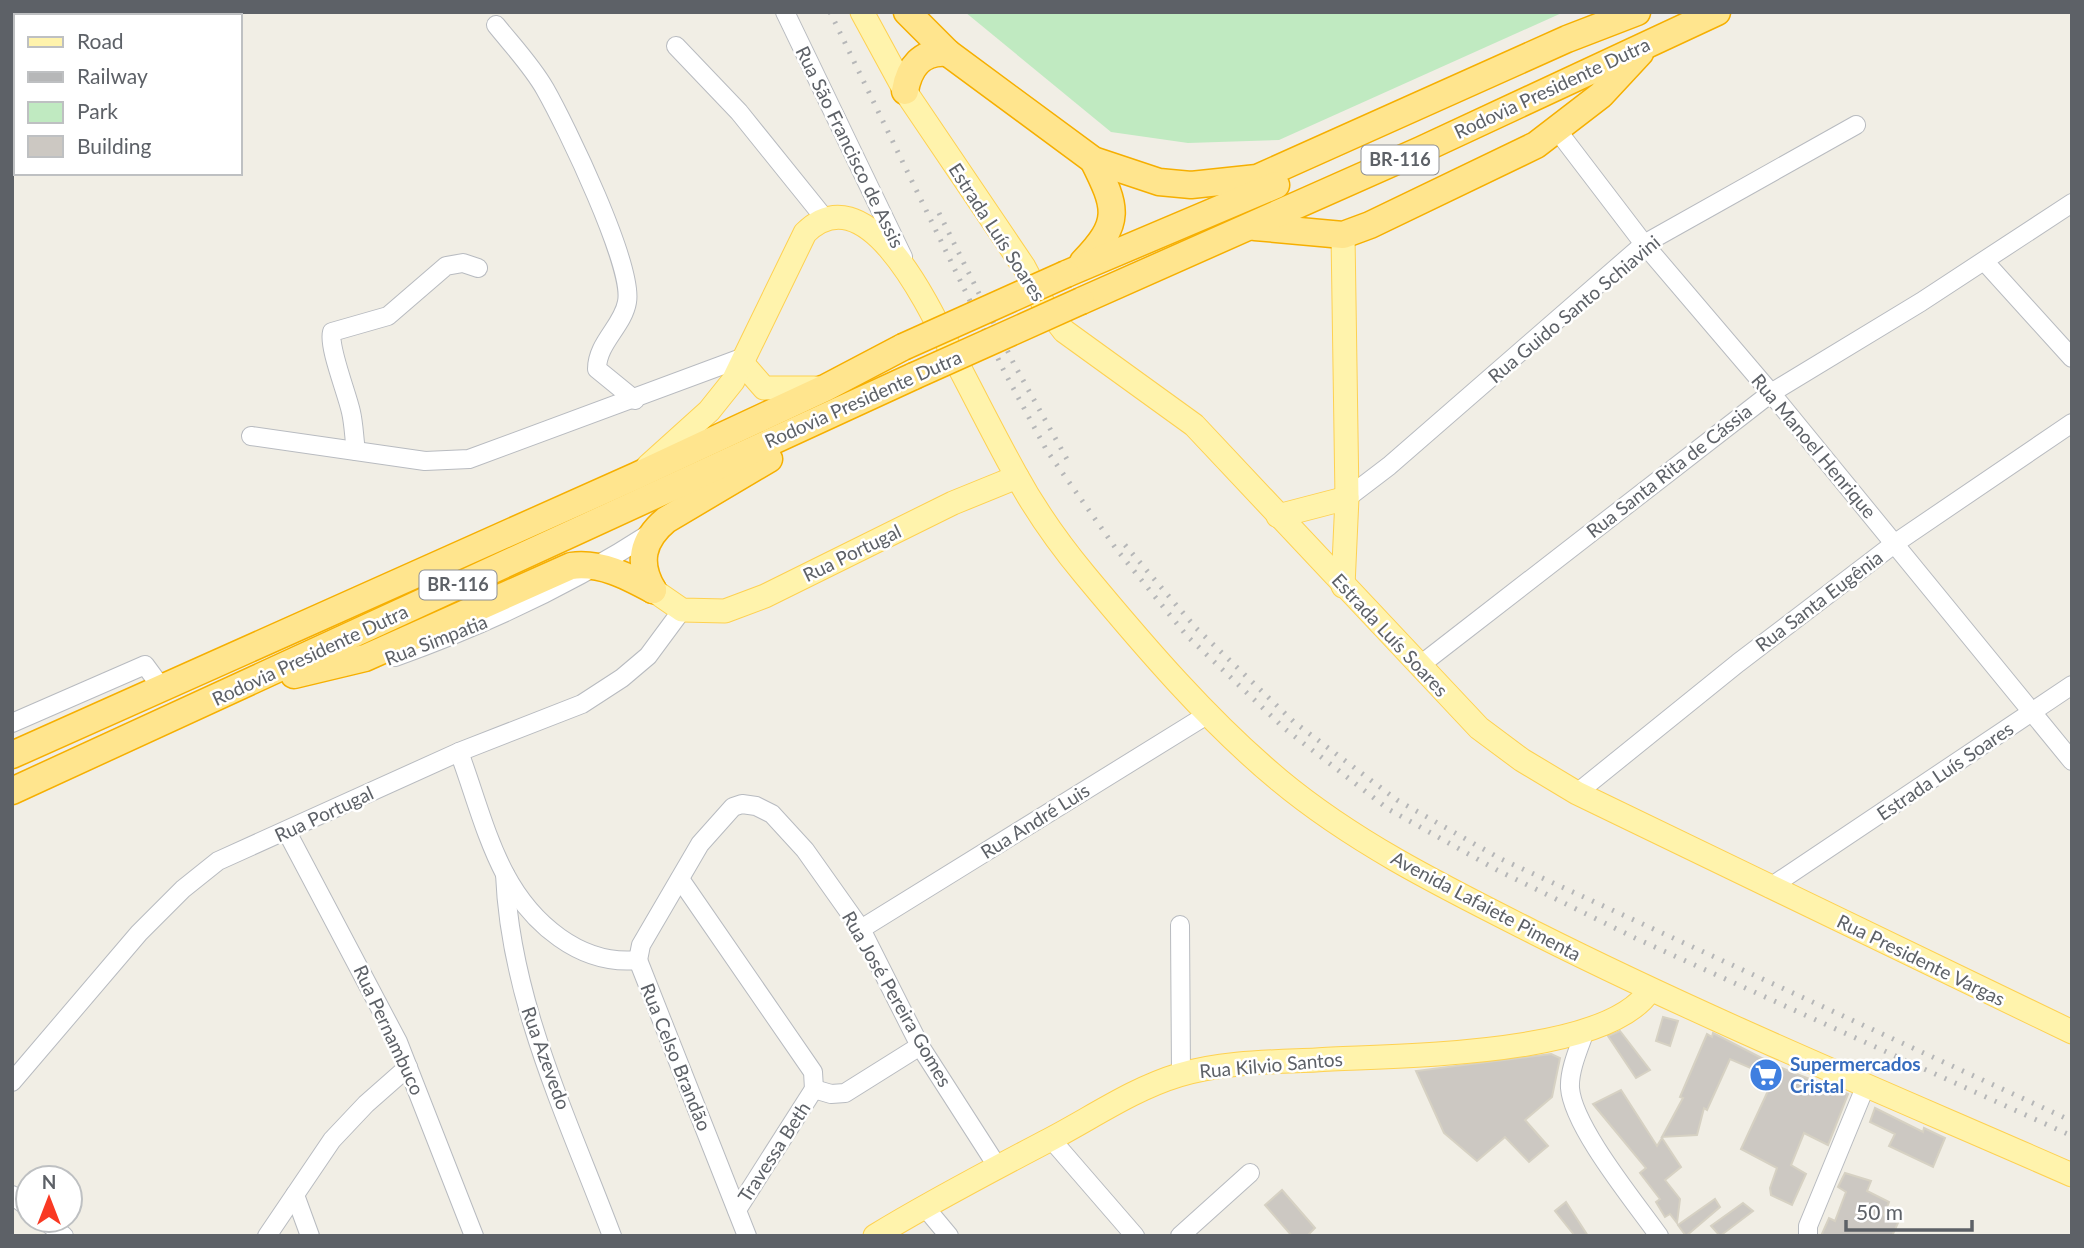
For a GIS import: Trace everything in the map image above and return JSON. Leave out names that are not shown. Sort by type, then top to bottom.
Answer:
[{"type":"highway","points":[[907,12],[948,53],[1093,160],[1159,182],[1216,184],[1256,178],[1567,39],[1637,12]]},
{"type":"highway","name":"Rodovia Presidente Dutra","points":[[12,755],[402,583],[825,388],[904,347],[1071,271],[1204,217],[1650,12]]},
{"type":"highway","name":"Rodovia Presidente Dutra","points":[[12,791],[914,376],[1253,226],[1717,12]]},
{"type":"highway","points":[[1253,226],[1343,235],[1370,225],[1495,167],[1557,130],[1601,95],[1650,43]]},
{"type":"highway","points":[[905,91],[910,71],[917,63],[927,55],[948,53]]},
{"type":"highway","points":[[1071,271],[1105,240],[1113,222],[1110,192],[1093,160]]},
{"type":"highway","points":[[653,590],[643,568],[644,548],[653,531],[666,520],[781,453],[809,424]]},
{"type":"highway","points":[[241,687],[365,658],[571,566],[613,570],[653,590]]},
{"type":"highway","points":[[12,745],[350,595],[402,583]]},
{"type":"main road","name":"Estrada Luís Soares","points":[[862,12],[905,91],[1024,267],[1044,305],[1064,331],[1178,411],[1479,728],[1522,760],[1577,793],[1769,888]]},
{"type":"main road","name":"Avenida Lafaiete Pimenta","points":[[826,220],[854,221],[873,232],[893,250],[915,282],[1017,477],[1083,573],[1210,713],[1279,779],[1388,856],[1650,990],[2072,1175]]},
{"type":"main road","points":[[636,476],[709,411],[746,360],[799,241],[811,226],[826,220]]},
{"type":"main road","points":[[1343,235],[1347,498],[1343,586]]},
{"type":"main road","points":[[746,360],[764,388],[825,388]]},
{"type":"main road","name":"Rua Portugal","points":[[682,610],[725,611],[765,596],[953,503],[1017,477]]},
{"type":"main road","points":[[1278,516],[1347,498]]},
{"type":"main road","points":[[653,590],[682,610]]},
{"type":"main road","name":"Rua Presidente Vargas","points":[[1769,888],[2072,1032]]},
{"type":"main road","name":"Rua Kilvio Santos","points":[[874,1236],[1111,1105],[1181,1074],[1222,1067],[1433,1054],[1537,1042],[1585,1031],[1636,1007],[1650,990]]},
{"type":"street","name":"Rua São Francisco de Assis","points":[[785,12],[915,282]]},
{"type":"street","points":[[496,24],[544,86],[605,219],[624,272],[627,302],[599,353],[597,369],[635,400]]},
{"type":"street","points":[[676,46],[739,112],[826,220]]},
{"type":"street","name":"Rua Guido Santo Schiavini","points":[[1347,498],[1389,467],[1644,244],[1856,125]]},
{"type":"street","name":"Rua Manoel Henrique","points":[[1557,130],[1644,244],[1771,393],[2072,761]]},
{"type":"street","name":"Rua Santa Rita de Cássia","points":[[1419,666],[1771,393],[1985,262],[2072,203]]},
{"type":"street","points":[[1985,262],[2072,358]]},
{"type":"street","points":[[356,451],[345,387],[330,345],[332,332],[388,316],[446,266],[463,263],[478,268]]},
{"type":"street","points":[[251,436],[425,461],[470,459],[746,360]]},
{"type":"street","name":"Rua Santa Eugênia","points":[[1577,793],[1738,663],[1895,544],[2072,423]]},
{"type":"street","points":[[598,567],[653,531]]},
{"type":"street","name":"Rua Portugal","points":[[12,1082],[139,933],[183,889],[218,861],[287,832],[458,752],[582,704],[622,678],[648,656],[682,610]]},
{"type":"street","points":[[12,723],[145,664],[156,680]]},
{"type":"street","name":"Estrada Luís Soares","points":[[1769,888],[2072,685]]},
{"type":"street","name":"Rua André Luis","points":[[861,929],[1210,713]]},
{"type":"street","name":"Rua Celso Brandão","points":[[458,752],[505,874],[550,931],[598,958],[619,962],[638,960],[747,1236]]},
{"type":"street","name":"Rua José Pereira Gomes","points":[[638,960],[641,945],[700,844],[733,807],[756,806],[772,814],[805,850],[861,929],[920,1046],[997,1166]]},
{"type":"street","name":"Rua Pernambuco","points":[[287,832],[341,929],[408,1067],[474,1236]]},
{"type":"street","name":"Rua Azevedo","points":[[505,874],[507,924],[517,975],[537,1038],[612,1236]]},
{"type":"street","points":[[680,879],[813,1072],[814,1089]]},
{"type":"street","points":[[1180,925],[1181,1074]]},
{"type":"street","points":[[1585,1031],[1570,1086],[1573,1106],[1590,1137],[1659,1236]]},
{"type":"street","name":"Travessa Beth","points":[[737,1210],[814,1089],[835,1094],[845,1093],[920,1046]]},
{"type":"street","points":[[267,1236],[332,1140],[408,1067]]},
{"type":"street","points":[[1808,1236],[1808,1226],[1866,1085]]},
{"type":"street","points":[[1051,1139],[1135,1236]]},
{"type":"street","points":[[1180,1236],[1250,1173]]},
{"type":"street","points":[[295,1195],[310,1236]]},
{"type":"street","points":[[924,1206],[950,1236]]},
{"type":"green space","points":[[965,12],[1564,12],[1279,140],[1188,143],[1111,132]]},
{"type":"building","points":[[1663,1017],[1678,1021],[1670,1046],[1656,1041]]},
{"type":"building","points":[[1620,1031],[1650,1070],[1636,1078],[1608,1036]]},
{"type":"building","points":[[1713,1033],[1779,1067],[1848,1094],[1828,1145],[1804,1133],[1791,1165],[1806,1174],[1792,1205],[1771,1195],[1770,1188],[1777,1168],[1741,1149],[1774,1078],[1730,1059],[1707,1110],[1704,1108],[1697,1135],[1662,1137],[1683,1098],[1680,1097],[1707,1034],[1712,1037]]},
{"type":"building","points":[[1551,1054],[1560,1058],[1552,1097],[1525,1120],[1548,1146],[1529,1162],[1505,1137],[1477,1161],[1444,1133],[1416,1071]]},
{"type":"building","points":[[1621,1090],[1657,1146],[1662,1138],[1681,1167],[1665,1180],[1680,1199],[1677,1223],[1670,1214],[1665,1217],[1656,1202],[1660,1199],[1640,1173],[1646,1168],[1593,1104]]},
{"type":"building","points":[[1875,1108],[1923,1132],[1924,1128],[1945,1138],[1933,1167],[1889,1146],[1895,1134],[1870,1122]]},
{"type":"building","points":[[1845,1173],[1871,1181],[1867,1191],[1889,1202],[1884,1215],[1898,1223],[1892,1236],[1821,1236],[1829,1218],[1835,1221],[1846,1192],[1838,1187]]},
{"type":"building","points":[[1282,1190],[1315,1228],[1307,1236],[1292,1236],[1265,1205]]},
{"type":"building","points":[[1715,1199],[1720,1207],[1686,1236],[1678,1225]]},
{"type":"building","points":[[1566,1202],[1588,1236],[1575,1236],[1555,1211]]},
{"type":"building","points":[[1743,1203],[1753,1211],[1720,1236],[1711,1226]]},
{"type":"railway","points":[[830,12],[1004,371],[1047,451],[1117,550],[1187,636],[1285,729],[1388,809],[1497,870],[1635,938],[2072,1136]]},
{"type":"railway","points":[[939,213],[1014,364],[1068,461]]},
{"type":"railway","points":[[1125,545],[1196,628],[1294,722],[1397,800],[1501,859],[2072,1121]]},
{"type":"place","name":"Supermercados Cristal","points":[[1766,1075]]}]
